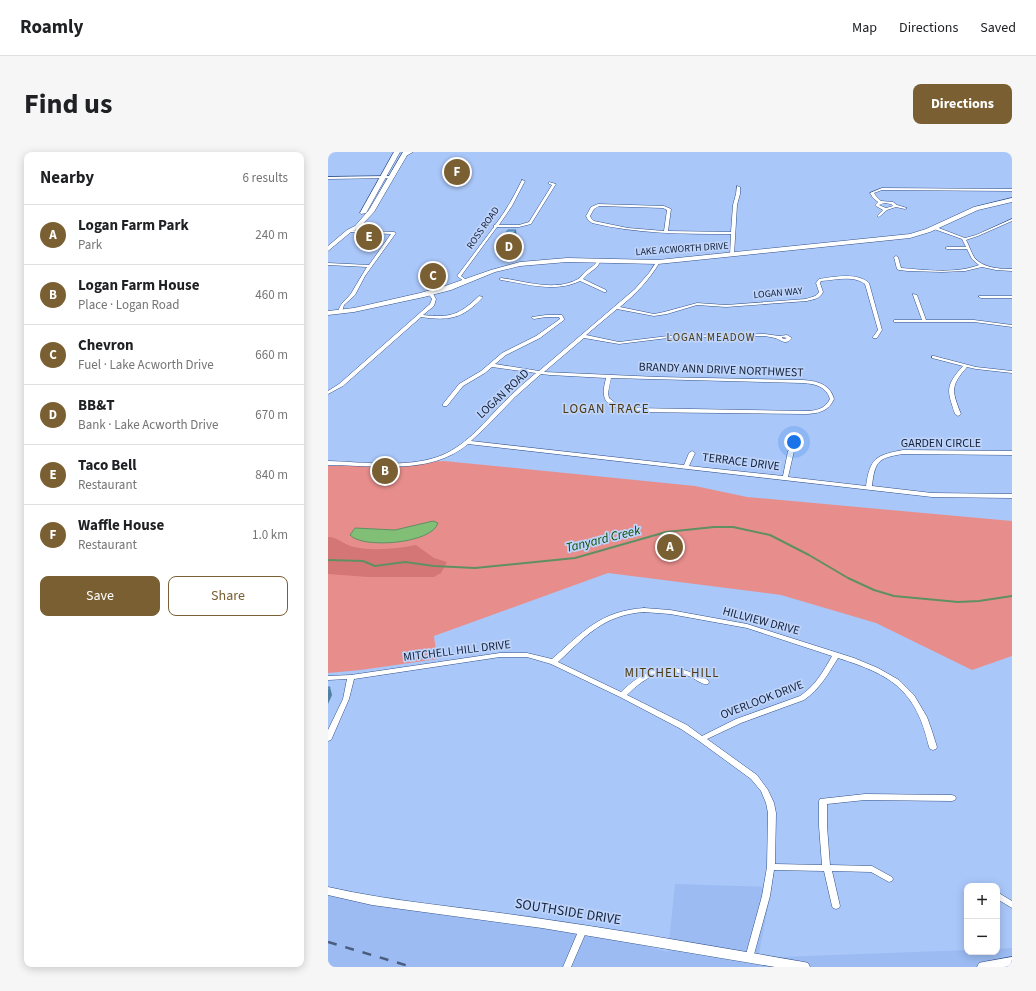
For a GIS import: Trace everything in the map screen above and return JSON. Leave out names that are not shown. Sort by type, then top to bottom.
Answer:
[{"type":"main road","points":[[349,231],[349,227],[366,208],[397,152]]},
{"type":"main road","points":[[328,249],[349,231],[358,227],[377,205],[384,190],[407,153]]},
{"type":"main road","name":"LAKE ACWORTH DRIVE","points":[[328,313],[388,303],[430,293],[493,271],[520,264],[554,261],[658,262],[900,238],[921,234],[979,207],[1012,200]]},
{"type":"street","points":[[328,178],[392,177]]},
{"type":"street","name":"ROSS ROAD","points":[[466,281],[459,276],[495,226],[519,189],[522,181]]},
{"type":"street","points":[[495,226],[519,226],[530,223],[554,184],[550,183]]},
{"type":"street","points":[[732,255],[735,205],[738,187]]},
{"type":"street","points":[[905,208],[895,206],[892,203],[880,202],[872,193],[878,189],[945,189],[956,193],[966,194],[981,190],[1012,190]]},
{"type":"street","points":[[880,202],[877,204],[878,207],[886,209]]},
{"type":"street","points":[[666,232],[669,209],[664,207],[598,205],[592,208],[588,216],[593,222],[624,229],[666,232],[734,234]]},
{"type":"street","points":[[880,216],[886,209],[895,206]]},
{"type":"street","points":[[935,228],[964,239],[978,236],[1012,220]]},
{"type":"street","points":[[340,312],[342,304],[353,294],[370,266],[394,233],[349,231]]},
{"type":"street","points":[[964,239],[973,258],[983,265],[1012,270]]},
{"type":"street","points":[[947,248],[968,248]]},
{"type":"street","points":[[896,257],[899,269],[962,270],[974,269],[983,265]]},
{"type":"street","points":[[501,279],[558,286],[571,284],[596,267],[599,261]]},
{"type":"street","name":"LOGAN ROAD","points":[[328,463],[398,464],[426,462],[451,452],[467,442],[524,386],[617,308],[652,274],[658,262]]},
{"type":"street","points":[[328,264],[370,266]]},
{"type":"street","name":"LOGAN WAY","points":[[617,308],[654,315],[665,314],[697,304],[726,306],[807,300],[818,297],[820,294],[821,292],[818,284],[820,280],[831,278],[856,278],[864,280],[867,283],[880,330],[875,337]]},
{"type":"street","points":[[580,279],[604,291]]},
{"type":"street","points":[[328,393],[341,384],[420,316],[433,302],[433,295],[430,293]]},
{"type":"street","points":[[915,295],[924,320]]},
{"type":"street","points":[[420,316],[443,319],[451,318],[461,314],[481,297]]},
{"type":"street","points":[[981,297],[1012,298]]},
{"type":"street","points":[[445,404],[461,385],[483,372],[504,354],[538,337],[562,319],[560,316],[534,318]]},
{"type":"street","points":[[896,321],[974,321],[1012,326]]},
{"type":"street","points":[[582,336],[619,343],[668,336],[765,335],[779,337]]},
{"type":"street","points":[[934,357],[965,366],[1012,372]]},
{"type":"street","name":"BRANDY ANN DRIVE NORTHWEST","points":[[491,365],[540,373],[658,378],[798,380],[820,385],[830,393],[832,399],[829,405],[821,410],[801,414],[632,410],[616,406],[607,399],[606,392],[609,376]]},
{"type":"street","points":[[958,414],[951,396],[951,386],[954,378],[965,366]]},
{"type":"street","name":"TERRACE DRIVE","points":[[467,442],[932,495],[1012,496]]},
{"type":"street","points":[[785,478],[791,451]]},
{"type":"street","name":"GARDEN CIRCLE","points":[[869,488],[873,463],[888,455],[903,452],[1012,453]]},
{"type":"street","points":[[686,467],[692,453]]},
{"type":"street","name":"HILLVIEW DRIVE","points":[[553,662],[596,624],[610,617],[626,612],[651,610],[746,626],[875,669],[890,677],[905,690],[923,713],[933,747]]},
{"type":"street","name":"MITCHELL HILL DRIVE","points":[[328,678],[351,677],[509,654],[527,655],[553,662],[622,695],[702,738],[754,777],[767,796],[772,813],[771,867],[766,896],[749,958]]},
{"type":"street","name":"OVERLOOK DRIVE","points":[[702,738],[733,723],[810,694],[816,689],[836,656]]},
{"type":"street","points":[[622,695],[644,676],[657,670],[671,670],[691,673],[706,682]]},
{"type":"street","points":[[328,738],[346,699],[351,677]]},
{"type":"street","points":[[836,906],[831,892],[827,868],[822,814],[823,801],[865,797],[952,798]]},
{"type":"street","points":[[771,867],[872,869],[889,878]]},
{"type":"street","name":"SOUTHSIDE DRIVE","points":[[328,891],[381,902],[583,930],[804,967]]},
{"type":"street","points":[[1000,897],[1012,905]]},
{"type":"street","points":[[567,967],[583,930]]},
{"type":"street","points":[[983,967],[1012,962]]},
{"type":"shaded area","points":[[444,461],[695,486],[747,497],[1012,521],[1012,656],[972,670],[876,623],[781,595],[608,573],[434,636],[437,659],[361,670],[328,673],[328,466]]},
{"type":"shaded area","points":[[433,521],[438,523],[433,530],[423,536],[411,540],[382,543],[368,542],[350,535],[355,528],[395,530]]},
{"type":"shaded area","points":[[328,537],[335,538],[350,546],[369,549],[416,545],[434,558],[447,562],[441,573],[434,577],[368,577],[328,574]]},
{"type":"shaded area","points":[[675,884],[772,887],[758,958],[964,950],[964,955],[1000,955],[1000,949],[1012,948],[1012,967],[328,967],[328,892],[378,901],[534,916],[668,952]]},
{"type":"building","points":[[508,230],[516,230],[510,238],[502,238]]},
{"type":"building","points":[[377,461],[392,461],[390,467],[374,467]]},
{"type":"waterway","name":"Tanyard Creek","points":[[328,560],[363,561],[375,566],[405,562],[434,566],[475,568],[575,558],[666,532],[714,527],[733,527],[770,535],[809,555],[848,578],[874,590],[894,596],[958,602],[979,601],[1012,596]]},
{"type":"railway","points":[[328,942],[412,967]]},
{"type":"place","name":"Waffle House","points":[[457,172]]},
{"type":"place","name":"Taco Bell","points":[[369,237]]},
{"type":"place","name":"BB&T","points":[[509,247]]},
{"type":"place","name":"Chevron","points":[[433,276]]},
{"type":"place","name":"Logan Farm House","points":[[385,471]]},
{"type":"place","name":"Logan Farm Park","points":[[670,547]]},
{"type":"district","name":"LOGAN MEADOW","points":[[711,337]]},
{"type":"district","name":"LOGAN TRACE","points":[[606,409]]},
{"type":"district","name":"MITCHELL HILL","points":[[672,673]]}]
